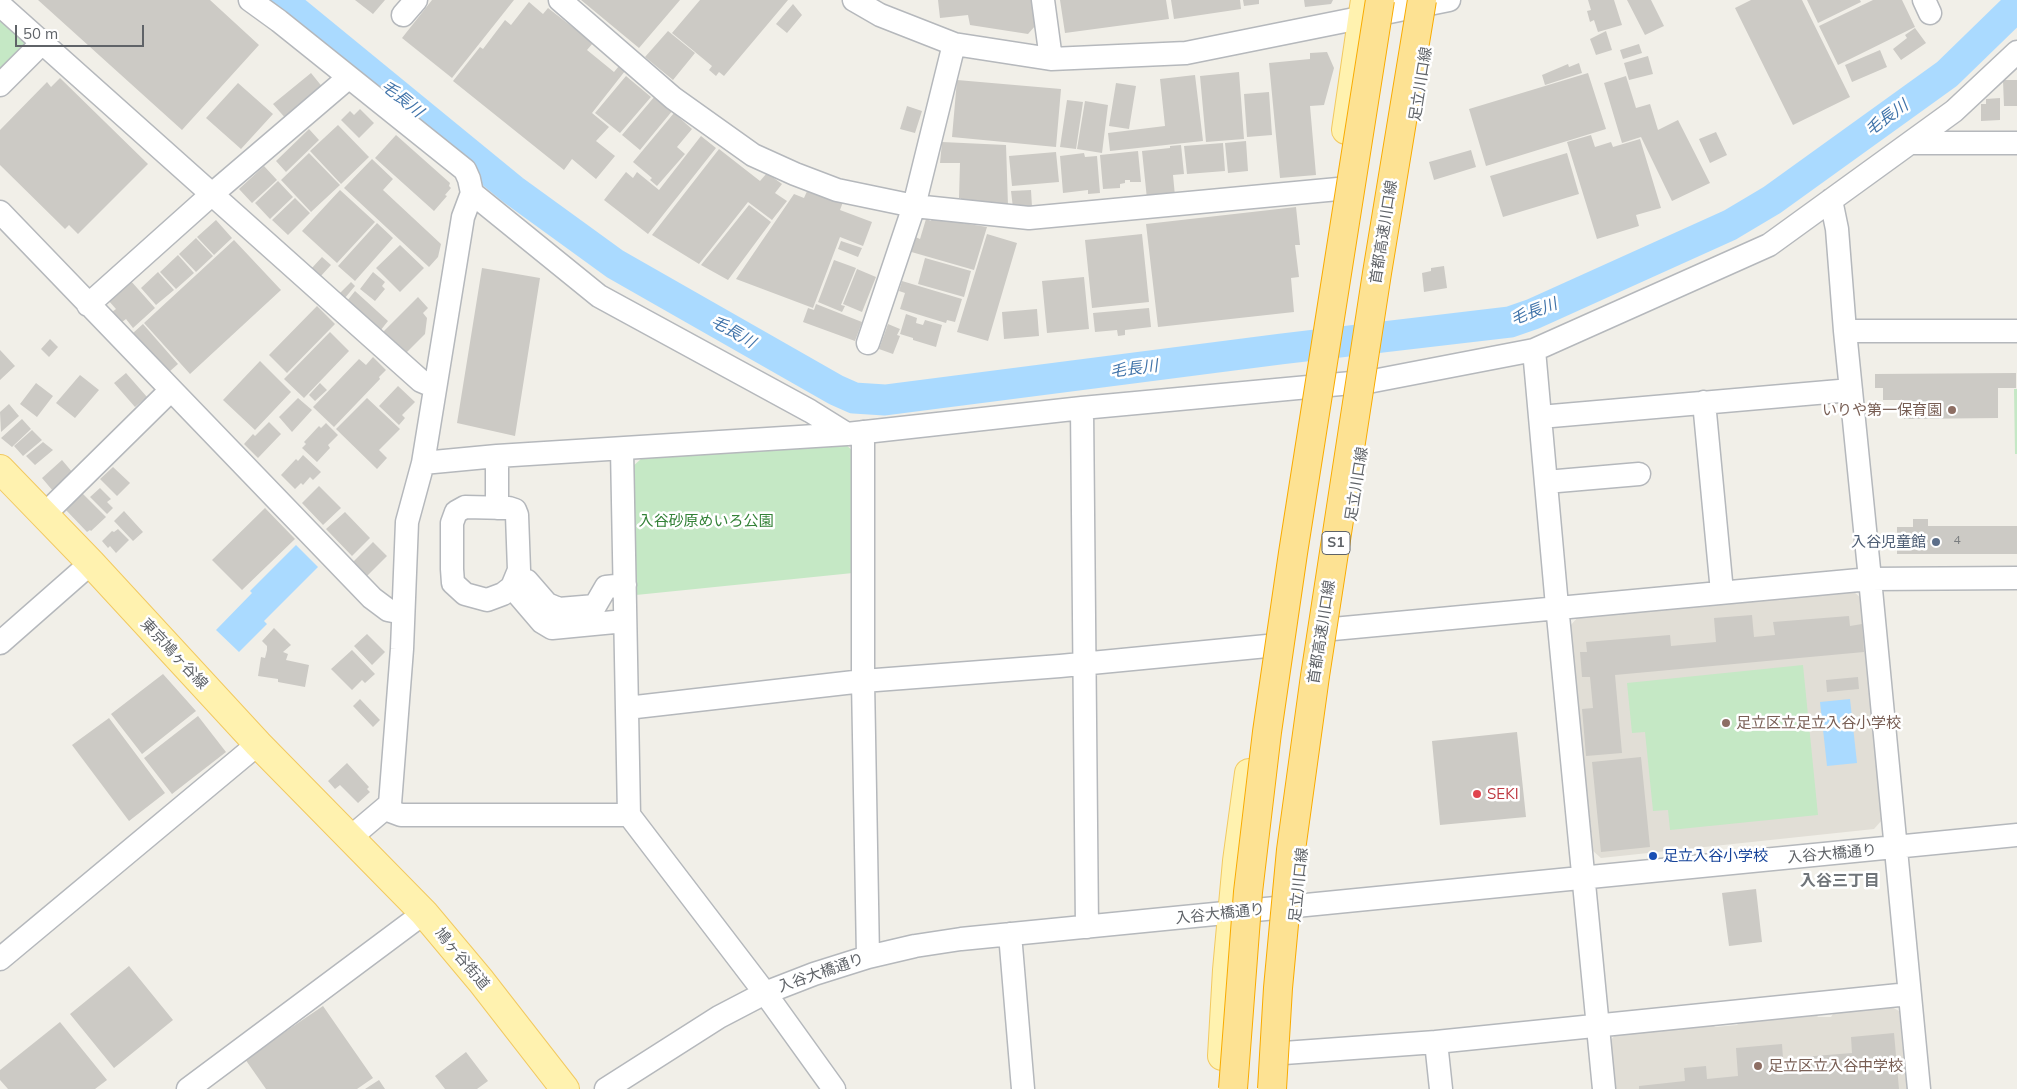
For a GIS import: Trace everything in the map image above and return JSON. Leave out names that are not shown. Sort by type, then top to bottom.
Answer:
[{"type":"highway","name":"首都高速川口線","points":[[1272,1089],[1278,988],[1291,850],[1315,676],[1377,273],[1430,1]]},
{"type":"highway","points":[[1233,1089],[1248,892],[1267,732],[1369,6]]},
{"type":"highway","points":[[1248,1089],[1254,970],[1265,833],[1293,553]]},
{"type":"main road","name":"足立川口線","points":[[1282,1089],[1296,906],[1313,768],[1333,629],[1374,381],[1430,1]]},
{"type":"main road","points":[[1221,1089],[1227,970],[1238,852],[1306,386],[1369,6]]},
{"type":"main road","name":"東京鳩ヶ谷線","points":[[0,469],[91,563],[258,744],[351,837]]},
{"type":"main road","name":"鳩ヶ谷街道","points":[[351,837],[424,913],[481,981],[565,1089]]},
{"type":"street","points":[[250,0],[279,21],[465,170],[472,193],[462,217],[423,463],[407,522],[392,794],[390,804],[385,810],[351,837]]},
{"type":"street","points":[[560,0],[673,98],[753,155],[795,174],[838,190],[914,206],[1029,218],[1338,189]]},
{"type":"street","points":[[854,0],[880,15],[954,44],[1051,60],[1186,53],[1369,6],[1430,1]]},
{"type":"street","points":[[1043,0],[1051,60]]},
{"type":"street","points":[[0,5],[421,382],[434,387]]},
{"type":"street","points":[[0,85],[42,43]]},
{"type":"street","points":[[868,342],[914,206],[954,44]]},
{"type":"street","points":[[423,463],[497,456],[855,433],[1082,408],[1374,381],[1534,350],[1768,245],[1954,111],[2017,52]]},
{"type":"street","points":[[88,305],[348,78]]},
{"type":"street","points":[[1912,143],[2017,143]]},
{"type":"street","points":[[472,193],[599,296],[810,411],[855,433]]},
{"type":"street","points":[[1831,200],[1837,229],[1845,331],[1919,1089]]},
{"type":"street","points":[[0,212],[372,598],[388,610],[403,613]]},
{"type":"street","points":[[1845,331],[2017,331]]},
{"type":"street","points":[[1534,350],[1604,1089]]},
{"type":"street","points":[[45,514],[171,390]]},
{"type":"street","points":[[1540,417],[1851,390]]},
{"type":"street","points":[[1704,402],[1722,592]]},
{"type":"street","points":[[1082,408],[1087,927]]},
{"type":"street","points":[[855,433],[863,681],[868,957]]},
{"type":"street","points":[[622,448],[629,815],[765,993],[834,1089]]},
{"type":"street","points":[[497,456],[497,508]]},
{"type":"street","points":[[1546,482],[1638,474]]},
{"type":"street","points":[[515,578],[503,594],[487,600],[465,594],[453,583],[452,523],[456,512],[465,507],[515,510],[517,515],[515,578],[542,622],[552,628],[625,621]]},
{"type":"street","points":[[0,643],[91,563]]},
{"type":"street","points":[[515,578],[548,604],[559,609],[595,606],[606,587],[625,586]]},
{"type":"street","points":[[1333,629],[1870,579],[2017,578]]},
{"type":"street","points":[[627,708],[863,681],[1085,664],[1267,646]]},
{"type":"street","points":[[0,959],[258,744]]},
{"type":"street","points":[[385,810],[401,816],[629,815]]},
{"type":"street","name":"入谷大橋通り","points":[[606,1089],[719,1017],[765,993],[814,974],[868,957],[915,946],[1010,934],[2017,835]]},
{"type":"street","points":[[188,1089],[424,913]]},
{"type":"street","points":[[1010,934],[1024,1089]]},
{"type":"street","points":[[1284,1053],[1436,1042],[1909,994]]},
{"type":"street","points":[[1436,1042],[1441,1089]]},
{"type":"shaded area","name":"足立区立足立入谷小学校","points":[[1854,592],[1861,598],[1882,820],[1874,829],[1601,858],[1593,851],[1570,626],[1577,618]]},
{"type":"shaded area","name":"足立区立入谷中学校","points":[[1888,1005],[1899,1011],[1907,1089],[1613,1089],[1609,1042],[1618,1032],[1711,1022],[1715,1027],[1737,1025],[1741,1020],[1814,1012],[1818,1017],[1831,1017],[1835,1011]]},
{"type":"green space","points":[[0,19],[27,43],[0,76]]},
{"type":"green space","points":[[2014,389],[2017,389],[2017,454],[2015,454]]},
{"type":"green space","name":"入谷砂原めいろ公園","points":[[844,443],[854,452],[853,573],[636,595],[632,467],[641,459]]},
{"type":"green space","points":[[1803,665],[1818,815],[1670,830],[1668,810],[1653,811],[1645,732],[1632,733],[1627,683]]},
{"type":"water","points":[[296,545],[318,567],[264,621],[267,624],[239,652],[216,630],[252,593],[250,591]]},
{"type":"water","points":[[1850,699],[1857,763],[1827,766],[1820,702]]},
{"type":"building","points":[[38,0],[210,0],[259,45],[182,130]]},
{"type":"building","points":[[355,0],[385,0],[373,14]]},
{"type":"building","points":[[432,0],[514,0],[452,78],[402,38]]},
{"type":"building","points":[[581,0],[680,0],[639,48]]},
{"type":"building","points":[[700,0],[788,0],[724,76],[719,72],[716,76],[709,70],[712,66],[672,33]]},
{"type":"building","points":[[938,0],[1032,0],[1036,25],[1028,34],[970,25],[968,15],[940,18]]},
{"type":"building","points":[[1060,0],[1166,0],[1169,19],[1065,33]]},
{"type":"building","points":[[1171,0],[1240,0],[1241,9],[1174,19]]},
{"type":"building","points":[[1243,0],[1259,0],[1259,4],[1244,6]]},
{"type":"building","points":[[1304,0],[1333,0],[1331,4],[1305,7]]},
{"type":"building","points":[[1588,0],[1614,0],[1622,25],[1598,32],[1594,20],[1590,22],[1587,11],[1591,10]]},
{"type":"building","points":[[1627,0],[1651,0],[1664,26],[1645,35]]},
{"type":"building","points":[[1751,0],[1802,0],[1850,97],[1793,125],[1735,8]]},
{"type":"building","points":[[1807,0],[1860,0],[1861,2],[1818,23]]},
{"type":"building","points":[[1873,0],[1902,0],[1915,27],[1838,65],[1819,26]]},
{"type":"building","points":[[529,2],[543,14],[548,8],[593,43],[587,50],[614,72],[619,66],[625,71],[592,113],[609,127],[596,141],[615,156],[596,179],[572,159],[564,170],[453,81],[480,47],[483,49],[505,20],[511,25]]},
{"type":"building","points":[[793,4],[802,15],[787,33],[776,24]]},
{"type":"building","points":[[1915,28],[1926,43],[1901,60],[1893,49],[1907,38],[1905,35]]},
{"type":"building","points":[[668,31],[695,53],[673,80],[645,57]]},
{"type":"building","points":[[1606,31],[1612,50],[1596,55],[1590,39]]},
{"type":"building","points":[[1639,44],[1642,53],[1623,59],[1620,50]]},
{"type":"building","points":[[1880,50],[1887,67],[1852,82],[1845,65]]},
{"type":"building","points":[[1327,52],[1334,68],[1324,105],[1310,106],[1316,175],[1280,178],[1269,63],[1310,59],[1310,53]]},
{"type":"building","points":[[1648,56],[1653,74],[1629,80],[1624,63]]},
{"type":"building","points":[[1579,63],[1582,73],[1545,85],[1542,75],[1568,64],[1569,67]]},
{"type":"building","points":[[1239,72],[1244,139],[1206,142],[1200,76]]},
{"type":"building","points":[[311,73],[324,89],[287,120],[273,104]]},
{"type":"building","points":[[1588,73],[1606,129],[1486,166],[1469,109]]},
{"type":"building","points":[[1195,75],[1203,141],[1110,151],[1108,133],[1165,126],[1160,79]]},
{"type":"building","points":[[626,76],[651,97],[620,133],[595,113]]},
{"type":"building","points":[[1626,76],[1636,108],[1650,104],[1658,130],[1678,120],[1710,183],[1672,201],[1641,137],[1622,143],[1604,83]]},
{"type":"building","points":[[60,78],[148,164],[78,234],[69,225],[65,229],[0,165],[0,130],[47,82],[51,87]]},
{"type":"building","points":[[957,80],[1061,89],[1056,147],[952,137]]},
{"type":"building","points":[[2003,80],[2017,80],[2017,106],[2004,106]]},
{"type":"building","points":[[238,83],[273,114],[241,149],[206,118]]},
{"type":"building","points":[[1116,83],[1136,86],[1129,129],[1109,126]]},
{"type":"building","points":[[1269,92],[1272,135],[1247,137],[1244,94]]},
{"type":"building","points":[[655,96],[673,110],[640,150],[622,135]]},
{"type":"building","points":[[2000,98],[2000,120],[1981,121],[1981,104],[1986,104],[1986,99]]},
{"type":"building","points":[[1067,100],[1083,102],[1076,149],[1060,147]]},
{"type":"building","points":[[1085,101],[1108,105],[1102,153],[1077,149]]},
{"type":"building","points":[[907,106],[922,111],[915,133],[900,129]]},
{"type":"building","points":[[360,109],[374,123],[359,138],[341,120],[350,111],[354,115]]},
{"type":"building","points":[[674,113],[692,129],[677,147],[685,154],[657,186],[650,180],[652,178],[633,162]]},
{"type":"building","points":[[338,125],[369,157],[341,184],[310,151]]},
{"type":"building","points":[[309,129],[319,140],[286,172],[276,161]]},
{"type":"building","points":[[1716,132],[1727,155],[1710,163],[1699,139]]},
{"type":"building","points":[[396,135],[450,183],[449,186],[451,188],[445,195],[447,196],[434,211],[375,158]]},
{"type":"building","points":[[1591,135],[1595,147],[1611,142],[1613,147],[1640,139],[1661,208],[1636,215],[1639,226],[1597,239],[1567,142]]},
{"type":"building","points":[[701,136],[716,148],[648,234],[604,200],[626,172],[633,178],[637,172],[659,190]]},
{"type":"building","points":[[1246,141],[1248,171],[1228,173],[1225,143]]},
{"type":"building","points":[[942,142],[1006,145],[1008,206],[961,204],[961,198],[959,198],[960,163],[940,163]]},
{"type":"building","points":[[1223,143],[1225,171],[1187,174],[1184,146]]},
{"type":"building","points":[[1181,145],[1184,174],[1173,175],[1175,196],[1147,199],[1142,151]]},
{"type":"building","points":[[719,149],[760,181],[767,173],[782,184],[775,193],[787,201],[772,220],[748,202],[699,264],[652,235]]},
{"type":"building","points":[[1471,150],[1476,167],[1434,180],[1429,162]]},
{"type":"building","points":[[1138,151],[1141,182],[1125,180],[1125,183],[1120,184],[1120,188],[1103,189],[1100,155]]},
{"type":"building","points":[[1056,152],[1059,182],[1012,186],[1009,156]]},
{"type":"building","points":[[309,153],[340,185],[311,212],[281,180]]},
{"type":"building","points":[[1084,153],[1085,157],[1097,156],[1100,193],[1088,194],[1088,190],[1063,193],[1060,156]]},
{"type":"building","points":[[1567,153],[1579,194],[1503,217],[1490,176]]},
{"type":"building","points":[[372,159],[393,179],[383,190],[441,244],[438,257],[429,267],[344,188]]},
{"type":"building","points":[[264,166],[277,180],[252,203],[239,189]]},
{"type":"building","points":[[278,181],[293,197],[270,219],[255,203]]},
{"type":"building","points":[[808,189],[843,202],[840,210],[872,222],[863,246],[840,237],[813,308],[736,279],[794,194],[804,198]]},
{"type":"building","points":[[340,190],[375,222],[337,263],[302,231]]},
{"type":"building","points":[[1031,190],[1032,207],[1013,208],[1011,191]]},
{"type":"building","points":[[295,198],[310,213],[288,235],[272,220]]},
{"type":"building","points":[[749,205],[771,222],[728,280],[701,265]]},
{"type":"building","points":[[1296,207],[1300,245],[1295,245],[1299,277],[1291,278],[1294,312],[1158,327],[1146,224]]},
{"type":"building","points":[[932,218],[987,227],[974,270],[908,251],[913,236],[920,239],[926,219],[931,221]]},
{"type":"building","points":[[216,220],[232,238],[214,255],[197,237]]},
{"type":"building","points":[[377,223],[393,238],[355,281],[338,266]]},
{"type":"building","points":[[987,234],[1017,243],[988,341],[957,332]]},
{"type":"building","points":[[1142,234],[1149,302],[1092,308],[1085,240]]},
{"type":"building","points":[[196,238],[213,256],[196,272],[179,254]]},
{"type":"building","points":[[234,240],[281,290],[190,374],[144,323]]},
{"type":"building","points":[[841,241],[862,248],[858,257],[838,249]]},
{"type":"building","points":[[400,245],[424,268],[400,292],[376,268]]},
{"type":"building","points":[[178,255],[194,273],[176,289],[160,272]]},
{"type":"building","points":[[322,257],[331,265],[320,277],[311,269]]},
{"type":"building","points":[[925,258],[971,271],[964,297],[918,284]]},
{"type":"building","points":[[834,260],[856,268],[841,305],[845,306],[842,312],[818,302]]},
{"type":"building","points":[[1444,266],[1447,288],[1424,292],[1422,273],[1431,271],[1431,268]]},
{"type":"building","points":[[482,268],[540,278],[515,436],[457,423]]},
{"type":"building","points":[[857,269],[876,277],[862,312],[843,304]]},
{"type":"building","points":[[158,272],[174,290],[156,305],[141,288]]},
{"type":"building","points":[[373,272],[385,282],[382,286],[385,289],[375,301],[360,289]]},
{"type":"building","points":[[1084,277],[1089,329],[1047,333],[1042,281]]},
{"type":"building","points":[[130,280],[155,308],[133,328],[126,319],[122,322],[112,312],[116,309],[108,300]]},
{"type":"building","points":[[902,281],[962,299],[955,322],[947,320],[946,323],[900,309],[905,293],[899,291]]},
{"type":"building","points":[[351,282],[355,286],[344,299],[339,294]]},
{"type":"building","points":[[355,291],[388,321],[380,331],[347,301]]},
{"type":"building","points":[[418,297],[428,308],[423,313],[427,318],[425,334],[405,354],[382,333]]},
{"type":"building","points":[[816,304],[862,322],[855,341],[803,322],[808,308],[814,310]]},
{"type":"building","points":[[317,306],[335,324],[287,373],[269,355]]},
{"type":"building","points":[[1149,308],[1151,327],[1125,330],[1125,335],[1118,336],[1117,330],[1095,332],[1093,313]]},
{"type":"building","points":[[1037,309],[1039,336],[1004,339],[1002,312]]},
{"type":"building","points":[[906,314],[917,318],[916,323],[923,325],[925,320],[942,325],[936,347],[900,334]]},
{"type":"building","points":[[143,324],[178,364],[169,372],[133,333]]},
{"type":"building","points":[[888,324],[900,329],[897,335],[900,336],[893,354],[879,349]]},
{"type":"building","points":[[330,332],[349,351],[304,398],[284,379]]},
{"type":"building","points":[[50,339],[58,347],[49,357],[41,349]]},
{"type":"building","points":[[0,350],[15,366],[0,380]]},
{"type":"building","points":[[373,357],[386,370],[379,377],[380,379],[334,427],[313,407],[359,359],[366,365]]},
{"type":"building","points":[[260,361],[291,392],[255,430],[223,400]]},
{"type":"building","points":[[126,373],[147,397],[135,407],[114,383]]},
{"type":"building","points":[[2016,373],[2016,388],[1998,388],[1998,418],[1904,419],[1904,400],[1883,400],[1883,388],[1875,388],[1875,374]]},
{"type":"building","points":[[80,375],[99,390],[75,418],[56,403]]},
{"type":"building","points":[[36,383],[53,396],[37,417],[20,404]]},
{"type":"building","points":[[320,383],[327,390],[315,401],[309,395]]},
{"type":"building","points":[[398,386],[415,402],[402,415],[405,418],[399,425],[379,406]]},
{"type":"building","points":[[298,398],[312,410],[292,432],[279,417]]},
{"type":"building","points":[[367,398],[400,429],[379,450],[387,458],[377,469],[336,429]]},
{"type":"building","points":[[9,404],[19,416],[1,432],[0,412]]},
{"type":"building","points":[[22,419],[31,429],[12,447],[1,438]]},
{"type":"building","points":[[269,422],[281,434],[258,458],[244,444],[253,434],[255,436]]},
{"type":"building","points":[[326,423],[338,435],[328,445],[330,448],[317,462],[302,448],[306,444],[304,442],[319,426],[321,428]]},
{"type":"building","points":[[32,430],[42,440],[23,456],[14,446]]},
{"type":"building","points":[[43,442],[53,450],[35,465],[26,456]]},
{"type":"building","points":[[303,455],[321,472],[313,480],[310,477],[303,485],[301,483],[295,489],[281,475],[296,459],[298,461]]},
{"type":"building","points":[[62,460],[73,473],[53,491],[42,478]]},
{"type":"building","points":[[113,467],[130,483],[117,496],[100,479]]},
{"type":"building","points":[[319,486],[341,508],[323,525],[302,503]]},
{"type":"building","points":[[100,488],[111,499],[107,502],[113,508],[107,514],[90,497]]},
{"type":"building","points":[[82,493],[106,517],[91,531],[87,532],[65,509]]},
{"type":"building","points":[[265,508],[295,539],[242,590],[212,560]]},
{"type":"building","points":[[124,511],[143,532],[133,541],[114,521]]},
{"type":"building","points":[[345,512],[370,538],[352,556],[326,529]]},
{"type":"building","points":[[1913,519],[1928,519],[1928,526],[2017,526],[2017,554],[1897,554],[1897,527],[1913,527]]},
{"type":"building","points":[[118,529],[129,540],[116,553],[102,541],[112,531],[114,532]]},
{"type":"building","points":[[373,542],[387,556],[366,577],[352,563]]},
{"type":"building","points":[[1752,615],[1754,637],[1775,635],[1773,622],[1849,616],[1850,626],[1862,624],[1864,652],[1615,675],[1622,753],[1586,756],[1582,709],[1593,708],[1590,677],[1582,677],[1580,652],[1587,652],[1586,642],[1670,635],[1671,646],[1716,642],[1714,618]]},
{"type":"building","points":[[274,628],[291,645],[283,652],[288,654],[286,660],[309,665],[305,687],[278,682],[278,679],[258,676],[261,657],[265,658],[267,650],[267,646],[262,641]]},
{"type":"building","points":[[367,634],[385,652],[372,665],[354,646]]},
{"type":"building","points":[[352,650],[375,674],[365,683],[362,680],[352,690],[331,669]]},
{"type":"building","points":[[163,674],[196,711],[142,754],[111,714]]},
{"type":"building","points":[[1858,677],[1859,689],[1827,692],[1826,680]]},
{"type":"building","points":[[360,699],[380,720],[373,727],[353,706]]},
{"type":"building","points":[[198,716],[226,752],[172,794],[144,758]]},
{"type":"building","points":[[109,718],[165,793],[129,821],[72,745]]},
{"type":"building","points":[[1517,732],[1526,817],[1440,825],[1432,741]]},
{"type":"building","points":[[1641,757],[1650,847],[1601,852],[1592,762]]},
{"type":"building","points":[[347,763],[369,787],[367,789],[370,792],[358,803],[340,785],[335,789],[328,781]]},
{"type":"building","points":[[1756,889],[1762,942],[1729,946],[1722,893]]},
{"type":"building","points":[[129,966],[173,1020],[114,1068],[70,1014]]},
{"type":"building","points":[[323,1006],[373,1078],[357,1089],[266,1089],[245,1059]]},
{"type":"building","points":[[60,1022],[107,1080],[95,1089],[8,1089],[0,1080],[0,1070]]},
{"type":"building","points":[[1894,1033],[1899,1089],[1639,1089],[1639,1086],[1685,1081],[1684,1068],[1706,1066],[1707,1079],[1738,1076],[1736,1048],[1782,1044],[1784,1072],[1803,1071],[1802,1057],[1852,1053],[1851,1037]]},
{"type":"building","points":[[466,1052],[488,1081],[477,1089],[445,1089],[435,1076]]},
{"type":"building","points":[[379,1080],[385,1089],[365,1089]]},
{"type":"waterway","name":"毛長川","points":[[281,0],[513,190],[615,264],[836,390],[854,398],[885,400],[1281,349],[1510,322],[1533,314],[1730,225],[1772,200],[1947,74],[2017,6]]},
{"type":"place","name":"いりや第一保育園","points":[[1952,410]]},
{"type":"place","name":"入谷児童館","points":[[1936,542]]},
{"type":"place","name":"足立区立足立入谷小学校","points":[[1726,723]]},
{"type":"place","name":"SEKI","points":[[1477,794]]},
{"type":"place","name":"足立入谷小学校","points":[[1653,856]]},
{"type":"place","name":"足立区立入谷中学校","points":[[1758,1066]]},
{"type":"district","name":"入谷三丁目","points":[[1840,881]]}]
